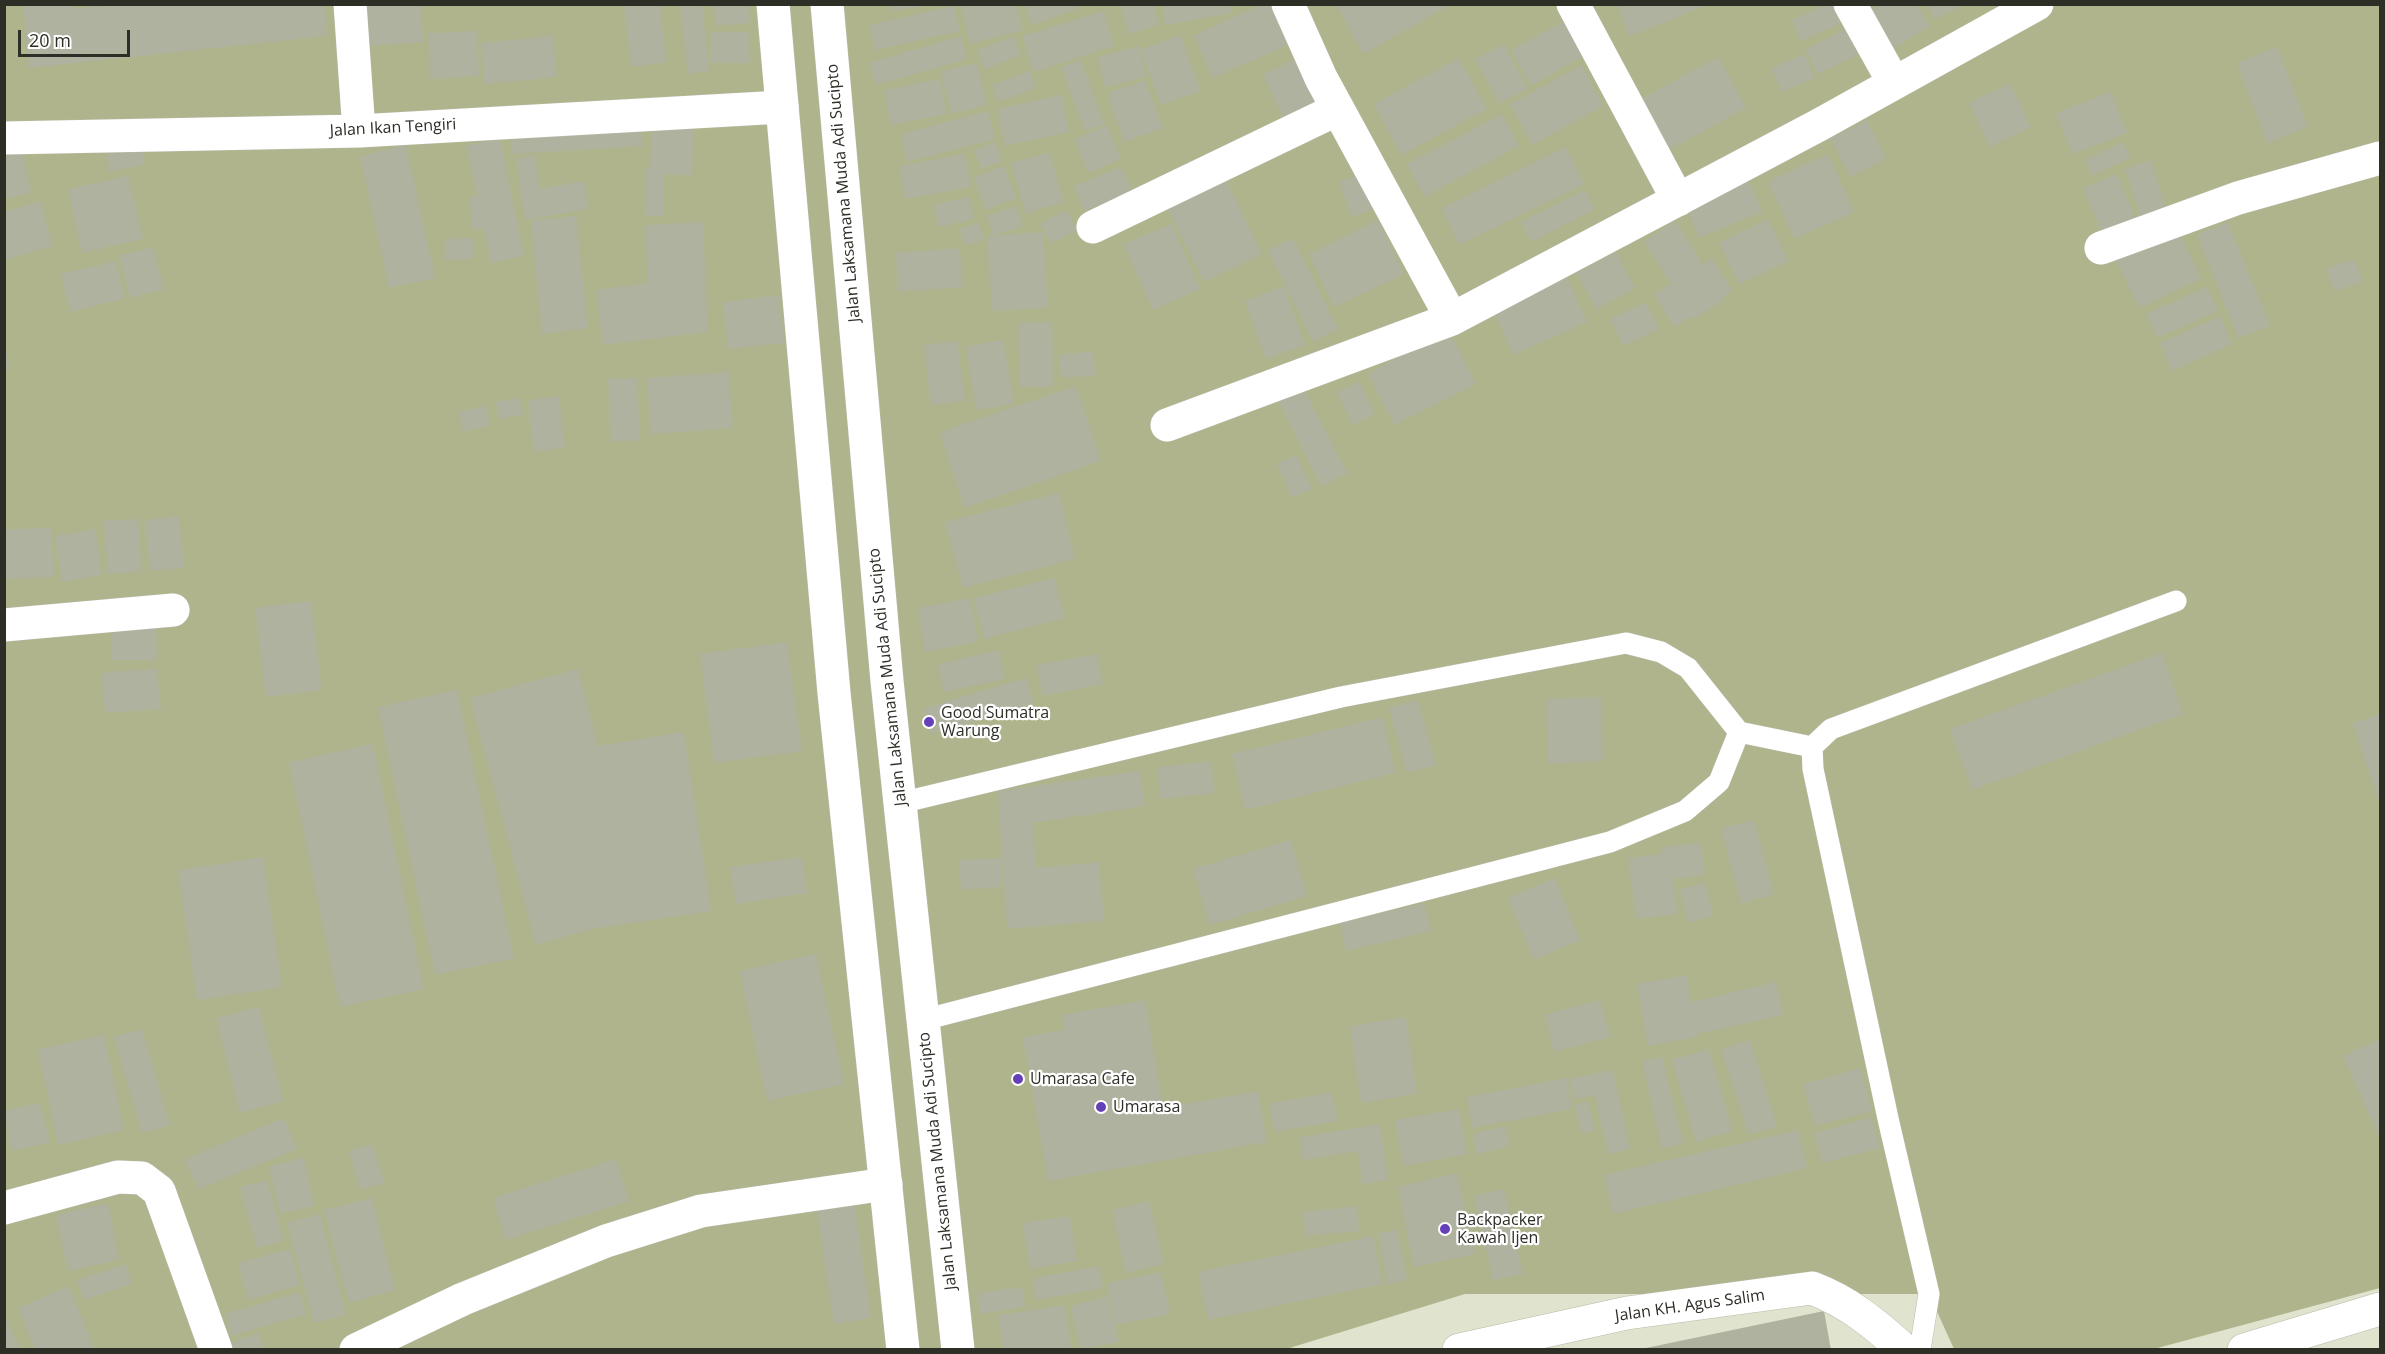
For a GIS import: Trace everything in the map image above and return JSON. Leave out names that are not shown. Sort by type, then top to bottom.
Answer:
[{"type":"street","points":[[350,4],[359,131]]},
{"type":"street","points":[[773,4],[834,693],[903,1350]]},
{"type":"street","name":"Jalan Laksamana Muda Adi Sucipto","points":[[827,4],[900,803],[958,1350]]},
{"type":"street","points":[[1288,4],[1338,109],[1452,319]]},
{"type":"street","points":[[1573,4],[1678,200]]},
{"type":"street","points":[[1850,4],[1894,83]]},
{"type":"street","points":[[1167,425],[1452,319],[1678,200],[2037,4]]},
{"type":"street","name":"Jalan Ikan Tengiri","points":[[4,138],[359,131],[782,107]]},
{"type":"street","points":[[1093,227],[1338,109]]},
{"type":"street","points":[[2101,248],[2238,198],[2380,158]]},
{"type":"street","points":[[4,625],[173,610]]},
{"type":"street","points":[[4,1208],[118,1176],[142,1178],[159,1191],[216,1350]]},
{"type":"street","points":[[356,1350],[464,1299],[606,1241],[701,1211],[886,1184]]},
{"type":"street","name":"Jalan KH. Agus Salim","points":[[1459,1350],[1627,1313],[1812,1288],[1841,1299],[1904,1350]]},
{"type":"street","points":[[2244,1350],[2297,1342],[2380,1309]]},
{"type":"lane","points":[[1920,1350],[1929,1294],[1889,1124],[1817,792],[1812,747],[1831,729],[2176,601]]},
{"type":"lane","points":[[900,803],[1341,697],[1626,643],[1661,652],[1688,668],[1739,732],[1812,747]]},
{"type":"lane","points":[[923,1020],[1610,843],[1685,811],[1719,783],[1739,732]]},
{"type":"green space","points":[[5,5],[2380,5],[2380,1288],[2150,1350],[1954,1349],[1929,1294],[1465,1294],[1283,1350],[5,1350]]},
{"type":"building","points":[[23,4],[73,4],[73,9],[117,4],[324,4],[327,36],[29,68]]},
{"type":"building","points":[[365,4],[421,4],[423,42],[368,46]]},
{"type":"building","points":[[624,4],[660,4],[666,62],[631,67]]},
{"type":"building","points":[[680,4],[702,4],[709,71],[688,74]]},
{"type":"building","points":[[714,4],[749,4],[750,23],[716,26]]},
{"type":"building","points":[[892,4],[923,4],[923,6],[893,11]]},
{"type":"building","points":[[961,4],[1016,4],[1023,30],[970,44]]},
{"type":"building","points":[[1025,4],[1075,4],[1077,9],[1032,25]]},
{"type":"building","points":[[1120,4],[1153,4],[1159,25],[1129,34]]},
{"type":"building","points":[[1162,4],[1230,4],[1231,13],[1165,25]]},
{"type":"building","points":[[1263,4],[1271,4],[1288,45],[1212,78],[1194,35]]},
{"type":"building","points":[[1336,4],[1443,4],[1445,8],[1363,54]]},
{"type":"building","points":[[1617,4],[1704,4],[1704,6],[1629,37]]},
{"type":"building","points":[[1826,4],[1838,4],[1845,21],[1801,41],[1792,20]]},
{"type":"building","points":[[1880,4],[1917,4],[1930,26],[1885,53],[1863,14]]},
{"type":"building","points":[[1928,4],[1966,4],[1934,19]]},
{"type":"building","points":[[954,6],[960,31],[875,50],[869,25]]},
{"type":"building","points":[[1104,11],[1114,46],[1033,72],[1022,36]]},
{"type":"building","points":[[1564,21],[1583,56],[1531,86],[1511,50]]},
{"type":"building","points":[[1848,28],[1861,53],[1818,74],[1806,49]]},
{"type":"building","points":[[477,31],[479,76],[430,79],[428,33]]},
{"type":"building","points":[[711,32],[750,32],[749,63],[710,63]]},
{"type":"building","points":[[1180,35],[1201,91],[1161,105],[1141,50]]},
{"type":"building","points":[[553,36],[557,77],[484,84],[481,43]]},
{"type":"building","points":[[961,36],[967,59],[876,85],[869,63]]},
{"type":"building","points":[[1014,36],[1021,55],[984,69],[977,50]]},
{"type":"building","points":[[1504,44],[1528,89],[1499,104],[1475,59]]},
{"type":"building","points":[[1139,46],[1146,77],[1105,87],[1098,57]]},
{"type":"building","points":[[2277,47],[2308,127],[2267,143],[2237,63]]},
{"type":"building","points":[[1805,54],[1815,78],[1782,92],[1771,68]]},
{"type":"building","points":[[1301,57],[1320,100],[1283,117],[1263,74]]},
{"type":"building","points":[[1718,57],[1746,108],[1669,150],[1641,99]]},
{"type":"building","points":[[1459,58],[1487,109],[1401,155],[1374,104]]},
{"type":"building","points":[[1081,60],[1104,124],[1085,131],[1061,67]]},
{"type":"building","points":[[977,63],[987,105],[951,114],[941,71]]},
{"type":"building","points":[[1582,65],[1603,106],[1532,145],[1510,104]]},
{"type":"building","points":[[1030,71],[1036,88],[998,102],[992,85]]},
{"type":"building","points":[[940,79],[946,114],[891,125],[884,90]]},
{"type":"building","points":[[1145,80],[1163,128],[1124,142],[1107,93]]},
{"type":"building","points":[[2010,83],[2031,127],[1990,147],[1969,103]]},
{"type":"building","points":[[2111,92],[2127,133],[2072,154],[2056,113]]},
{"type":"building","points":[[1062,95],[1069,132],[1005,146],[997,109]]},
{"type":"building","points":[[988,111],[995,139],[907,162],[901,134]]},
{"type":"building","points":[[1502,114],[1519,146],[1424,197],[1407,164]]},
{"type":"building","points":[[641,120],[643,146],[512,154],[511,128]]},
{"type":"building","points":[[1867,120],[1886,159],[1850,177],[1831,138]]},
{"type":"building","points":[[652,122],[694,124],[692,175],[664,175],[663,216],[645,216],[646,168],[650,168]]},
{"type":"building","points":[[1107,125],[1121,159],[1088,173],[1074,139]]},
{"type":"building","points":[[140,138],[145,164],[110,172],[105,145]]},
{"type":"building","points":[[500,138],[524,256],[491,263],[484,228],[473,230],[469,197],[477,196],[466,146]]},
{"type":"building","points":[[995,142],[1002,161],[981,169],[974,150]]},
{"type":"building","points":[[2123,142],[2130,158],[2092,176],[2085,160]]},
{"type":"building","points":[[406,145],[435,278],[389,288],[360,156]]},
{"type":"building","points":[[21,147],[31,193],[4,199],[4,151]]},
{"type":"building","points":[[1566,147],[1584,184],[1459,245],[1442,208]]},
{"type":"building","points":[[1049,152],[1064,202],[1026,214],[1011,163]]},
{"type":"building","points":[[965,154],[971,187],[905,199],[899,166]]},
{"type":"building","points":[[1828,154],[1854,212],[1794,239],[1768,181]]},
{"type":"building","points":[[535,155],[540,189],[584,181],[589,209],[525,220],[516,158]]},
{"type":"building","points":[[2151,160],[2167,211],[2141,219],[2125,169]]},
{"type":"building","points":[[1004,166],[1016,198],[986,210],[974,177]]},
{"type":"building","points":[[1121,167],[1132,192],[1084,211],[1074,186]]},
{"type":"building","points":[[1371,170],[1384,205],[1352,217],[1339,182]]},
{"type":"building","points":[[1746,173],[1762,212],[1699,238],[1683,199]]},
{"type":"building","points":[[2117,174],[2138,223],[2104,238],[2083,188]]},
{"type":"building","points":[[128,176],[143,239],[82,253],[68,189]]},
{"type":"building","points":[[1226,180],[1262,254],[1204,282],[1168,209]]},
{"type":"building","points":[[1585,190],[1595,209],[1531,242],[1521,222]]},
{"type":"building","points":[[969,197],[974,219],[938,227],[933,205]]},
{"type":"building","points":[[40,201],[53,246],[4,260],[4,212]]},
{"type":"building","points":[[1017,206],[1023,227],[993,235],[987,215]]},
{"type":"building","points":[[1066,210],[1077,230],[1051,244],[1040,224]]},
{"type":"building","points":[[576,216],[588,328],[542,334],[531,221]]},
{"type":"building","points":[[1768,219],[1788,261],[1739,284],[1719,243]]},
{"type":"building","points":[[1378,220],[1404,274],[1334,307],[1309,254]]},
{"type":"building","points":[[1675,221],[1703,264],[1712,258],[1732,291],[1723,297],[1725,299],[1693,319],[1692,316],[1674,327],[1654,294],[1671,284],[1644,241]]},
{"type":"building","points":[[703,222],[708,332],[603,345],[596,290],[648,283],[645,225]]},
{"type":"building","points":[[2228,222],[2270,326],[2238,338],[2197,235]]},
{"type":"building","points":[[979,223],[984,239],[965,246],[959,229]]},
{"type":"building","points":[[1172,224],[1200,289],[1153,310],[1124,244]]},
{"type":"building","points":[[2179,231],[2201,279],[2139,308],[2116,260]]},
{"type":"building","points":[[1043,232],[1048,308],[992,311],[987,236]]},
{"type":"building","points":[[474,238],[474,259],[445,260],[445,239]]},
{"type":"building","points":[[1293,238],[1338,329],[1313,342],[1268,250]]},
{"type":"building","points":[[153,247],[164,289],[130,298],[119,256]]},
{"type":"building","points":[[960,248],[963,287],[898,292],[896,253]]},
{"type":"building","points":[[1616,252],[1635,288],[1596,309],[1577,273]]},
{"type":"building","points":[[2354,259],[2363,281],[2335,292],[2326,269]]},
{"type":"building","points":[[116,261],[125,298],[70,312],[61,274]]},
{"type":"building","points":[[1567,277],[1587,322],[1513,355],[1494,311]]},
{"type":"building","points":[[1284,286],[1305,345],[1266,359],[1245,301]]},
{"type":"building","points":[[2207,287],[2218,311],[2157,338],[2146,314]]},
{"type":"building","points":[[779,295],[784,343],[728,349],[723,302]]},
{"type":"building","points":[[1646,302],[1659,329],[1623,346],[1610,319]]},
{"type":"building","points":[[2220,316],[2232,344],[2172,371],[2160,343]]},
{"type":"building","points":[[1052,322],[1054,387],[1020,387],[1018,323]]},
{"type":"building","points":[[1449,331],[1476,384],[1394,425],[1368,373]]},
{"type":"building","points":[[1003,340],[1014,404],[976,410],[966,346]]},
{"type":"building","points":[[4,341],[10,369],[4,370]]},
{"type":"building","points":[[957,341],[965,401],[931,405],[924,345]]},
{"type":"building","points":[[1093,351],[1095,375],[1061,378],[1058,355]]},
{"type":"building","points":[[729,372],[733,428],[651,434],[647,378]]},
{"type":"building","points":[[637,378],[640,440],[611,442],[608,379]]},
{"type":"building","points":[[1359,381],[1375,414],[1353,425],[1337,392]]},
{"type":"building","points":[[1076,386],[1101,461],[964,508],[940,432]]},
{"type":"building","points":[[1304,389],[1347,473],[1321,486],[1279,402]]},
{"type":"building","points":[[559,396],[565,448],[534,452],[528,400]]},
{"type":"building","points":[[520,398],[523,415],[499,419],[496,402]]},
{"type":"building","points":[[486,406],[490,426],[463,431],[458,412]]},
{"type":"building","points":[[1296,455],[1312,489],[1292,498],[1277,464]]},
{"type":"building","points":[[1059,493],[1075,559],[963,588],[945,522]]},
{"type":"building","points":[[179,516],[184,568],[150,571],[145,520]]},
{"type":"building","points":[[138,519],[142,571],[108,574],[104,521]]},
{"type":"building","points":[[51,527],[54,577],[4,579],[4,530]]},
{"type":"building","points":[[95,529],[102,575],[62,582],[55,536]]},
{"type":"building","points":[[1054,578],[1065,618],[984,639],[974,598]]},
{"type":"building","points":[[971,598],[978,642],[925,652],[918,608]]},
{"type":"building","points":[[311,601],[322,690],[266,697],[255,608]]},
{"type":"building","points":[[156,622],[157,660],[111,660],[111,623]]},
{"type":"building","points":[[787,642],[802,751],[714,763],[700,654]]},
{"type":"building","points":[[999,650],[1005,679],[943,692],[938,664]]},
{"type":"building","points":[[2162,653],[2183,714],[1972,790],[1950,729]]},
{"type":"building","points":[[1097,654],[1103,684],[1043,696],[1036,665]]},
{"type":"building","points":[[157,668],[161,709],[105,713],[101,673]]},
{"type":"building","points":[[578,669],[598,746],[684,732],[711,911],[592,929],[536,945],[470,698]]},
{"type":"building","points":[[1026,678],[1034,703],[931,734],[924,708]]},
{"type":"building","points":[[457,690],[514,958],[435,975],[378,707]]},
{"type":"building","points":[[1601,697],[1603,761],[1548,764],[1546,699]]},
{"type":"building","points":[[1418,700],[1436,765],[1407,773],[1389,708]]},
{"type":"building","points":[[2380,714],[2380,799],[2378,800],[2353,723]]},
{"type":"building","points":[[1383,717],[1395,773],[1245,810],[1232,754]]},
{"type":"building","points":[[373,744],[424,989],[340,1007],[289,762]]},
{"type":"building","points":[[1211,761],[1215,793],[1160,799],[1157,767]]},
{"type":"building","points":[[1140,771],[1145,806],[1033,823],[1036,868],[1099,862],[1104,921],[1007,929],[998,791]]},
{"type":"building","points":[[1754,820],[1774,894],[1741,904],[1721,828]]},
{"type":"building","points":[[1291,840],[1307,896],[1210,925],[1193,869]]},
{"type":"building","points":[[1701,843],[1705,875],[1673,879],[1678,914],[1636,919],[1628,858],[1661,854],[1661,847]]},
{"type":"building","points":[[263,857],[282,987],[197,1000],[178,870]]},
{"type":"building","points":[[802,857],[807,893],[736,904],[730,867]]},
{"type":"building","points":[[1001,858],[1002,887],[961,890],[959,860]]},
{"type":"building","points":[[1555,878],[1580,940],[1534,960],[1508,898]]},
{"type":"building","points":[[1705,883],[1713,916],[1688,923],[1680,889]]},
{"type":"building","points":[[1424,903],[1431,931],[1346,951],[1340,923]]},
{"type":"building","points":[[816,954],[844,1084],[767,1101],[740,971]]},
{"type":"building","points":[[1687,975],[1691,1002],[1776,982],[1783,1015],[1697,1034],[1698,1037],[1648,1046],[1637,984]]},
{"type":"building","points":[[1145,1000],[1163,1108],[1258,1091],[1267,1142],[1048,1181],[1023,1037],[1064,1030],[1062,1015]]},
{"type":"building","points":[[1600,1000],[1610,1037],[1554,1052],[1545,1015]]},
{"type":"building","points":[[259,1007],[283,1101],[240,1113],[216,1018]]},
{"type":"building","points":[[1406,1017],[1417,1094],[1361,1103],[1350,1026]]},
{"type":"building","points":[[142,1029],[170,1125],[142,1133],[114,1037]]},
{"type":"building","points":[[104,1035],[124,1130],[58,1145],[38,1049]]},
{"type":"building","points":[[2380,1039],[2380,1139],[2343,1056]]},
{"type":"building","points":[[1750,1040],[1777,1126],[1749,1135],[1721,1049]]},
{"type":"building","points":[[1709,1049],[1733,1131],[1696,1142],[1672,1060]]},
{"type":"building","points":[[1662,1057],[1683,1143],[1662,1149],[1642,1061]]},
{"type":"building","points":[[1861,1068],[1872,1111],[1815,1126],[1803,1084]]},
{"type":"building","points":[[1613,1070],[1630,1149],[1608,1154],[1595,1095],[1574,1100],[1569,1079]]},
{"type":"building","points":[[1567,1078],[1572,1109],[1472,1128],[1467,1097]]},
{"type":"building","points":[[1332,1092],[1338,1121],[1275,1132],[1269,1104]]},
{"type":"building","points":[[1588,1101],[1595,1131],[1582,1134],[1574,1105]]},
{"type":"building","points":[[40,1103],[50,1142],[11,1151],[4,1111]]},
{"type":"building","points":[[1459,1109],[1467,1154],[1403,1166],[1395,1120]]},
{"type":"building","points":[[1872,1117],[1880,1148],[1822,1163],[1814,1133]]},
{"type":"building","points":[[284,1118],[297,1149],[198,1189],[185,1159]]},
{"type":"building","points":[[1380,1124],[1388,1180],[1362,1184],[1358,1151],[1303,1160],[1300,1137]]},
{"type":"building","points":[[1505,1126],[1510,1146],[1477,1154],[1473,1134]]},
{"type":"building","points":[[1798,1130],[1807,1168],[1613,1214],[1604,1175]]},
{"type":"building","points":[[373,1144],[384,1183],[360,1190],[349,1151]]},
{"type":"building","points":[[304,1158],[314,1206],[280,1214],[269,1166]]},
{"type":"building","points":[[616,1159],[629,1201],[506,1240],[493,1198]]},
{"type":"building","points":[[1457,1173],[1475,1254],[1414,1267],[1398,1187]]},
{"type":"building","points":[[267,1180],[284,1241],[257,1248],[240,1187]]},
{"type":"building","points":[[1504,1189],[1523,1274],[1493,1280],[1474,1196]]},
{"type":"building","points":[[372,1198],[395,1290],[349,1303],[324,1210]]},
{"type":"building","points":[[854,1199],[871,1318],[834,1324],[816,1204]]},
{"type":"building","points":[[1149,1201],[1164,1264],[1126,1273],[1112,1210]]},
{"type":"building","points":[[108,1203],[119,1260],[68,1271],[56,1215]]},
{"type":"building","points":[[1357,1206],[1359,1231],[1306,1236],[1303,1212]]},
{"type":"building","points":[[320,1214],[346,1315],[314,1323],[287,1223]]},
{"type":"building","points":[[1070,1216],[1077,1261],[1030,1269],[1023,1223]]},
{"type":"building","points":[[1397,1230],[1407,1280],[1388,1285],[1378,1233]]},
{"type":"building","points":[[1373,1236],[1383,1284],[1208,1320],[1198,1272]]},
{"type":"building","points":[[290,1249],[300,1285],[248,1300],[238,1263]]},
{"type":"building","points":[[126,1264],[132,1284],[83,1300],[77,1280]]},
{"type":"building","points":[[1100,1266],[1103,1288],[1036,1300],[1033,1278]]},
{"type":"building","points":[[1161,1272],[1170,1314],[1115,1325],[1107,1283]]},
{"type":"building","points":[[69,1286],[95,1350],[35,1350],[18,1308]]},
{"type":"building","points":[[1022,1287],[1025,1307],[980,1314],[977,1293]]},
{"type":"building","points":[[300,1292],[306,1314],[231,1336],[225,1314]]},
{"type":"building","points":[[1107,1296],[1119,1342],[1080,1350],[1071,1306]]},
{"type":"building","points":[[1065,1305],[1072,1350],[1003,1350],[998,1315]]},
{"type":"building","points":[[1824,1311],[1831,1350],[1646,1350],[1646,1348]]},
{"type":"building","points":[[4,1314],[20,1350],[4,1350]]},
{"type":"building","points":[[258,1333],[265,1350],[228,1350],[226,1345]]},
{"type":"place","name":"Good Sumatra Warung","points":[[929,722]]},
{"type":"place","name":"Umarasa Cafe","points":[[1018,1079]]},
{"type":"place","name":"Umarasa","points":[[1101,1107]]},
{"type":"place","name":"Backpacker Kawah Ijen","points":[[1445,1229]]}]
